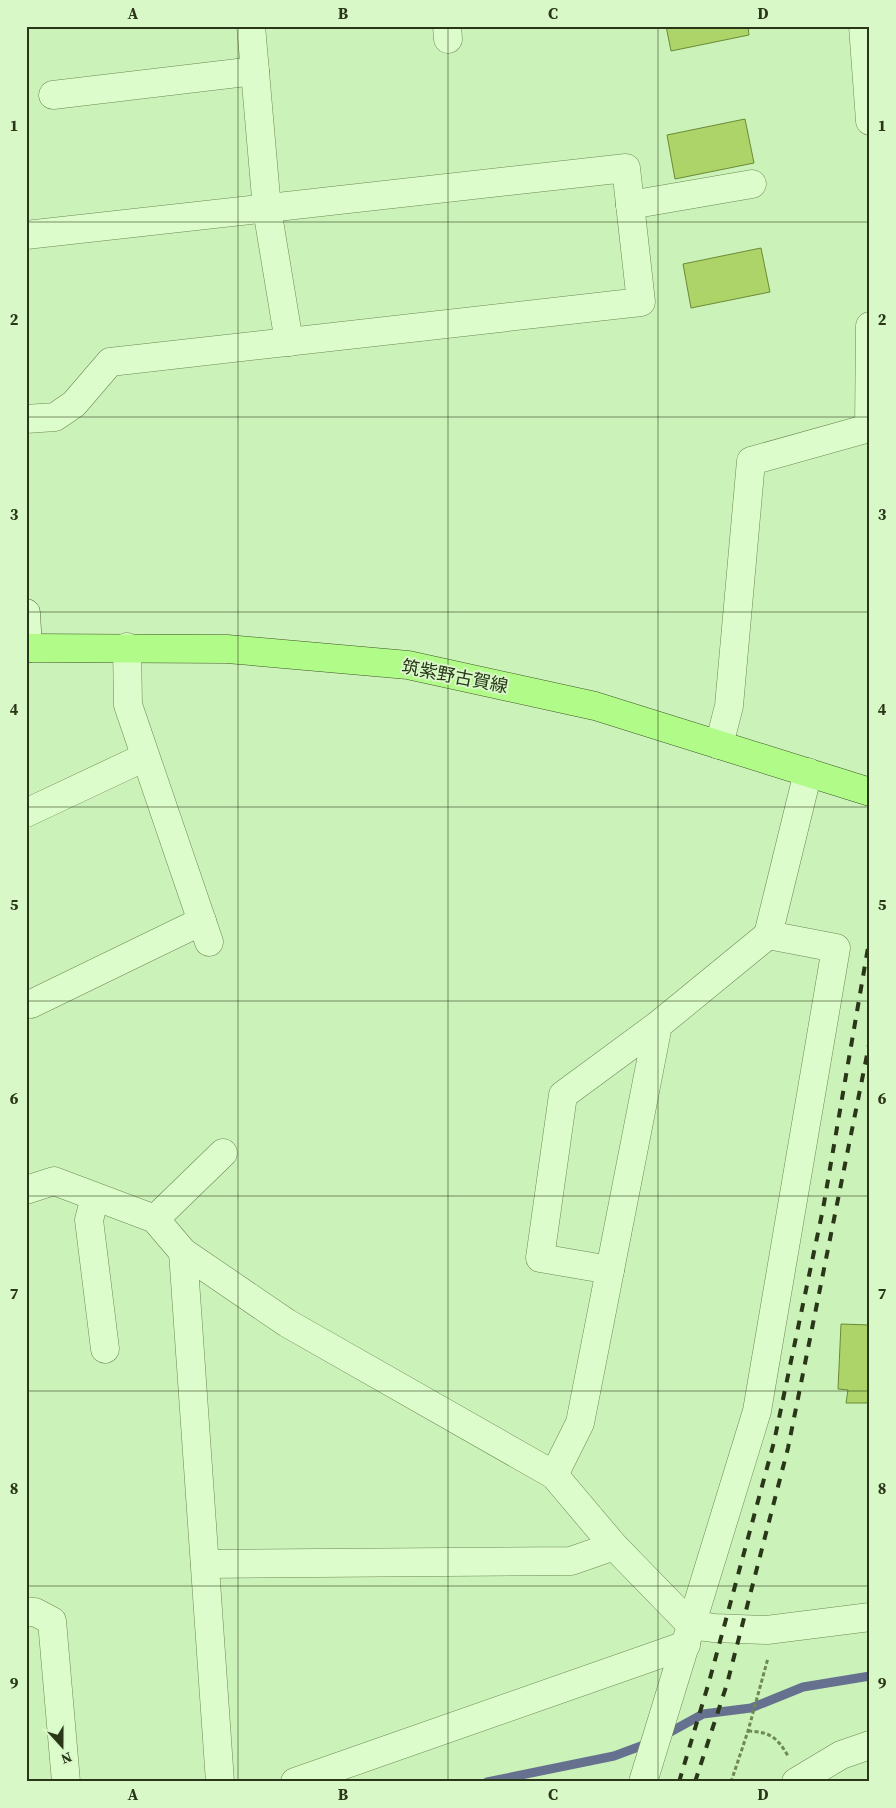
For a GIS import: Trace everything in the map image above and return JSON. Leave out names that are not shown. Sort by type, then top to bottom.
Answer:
[{"type":"main road","name":"筑紫野古賀線","points":[[27,648],[227,649],[408,665],[596,706],[868,791]]},
{"type":"street","points":[[251,26],[267,209],[289,342]]},
{"type":"street","points":[[863,26],[870,121]]},
{"type":"street","points":[[53,95],[255,72]]},
{"type":"street","points":[[26,235],[626,168],[641,302],[110,362],[74,404],[55,417],[26,419]]},
{"type":"street","points":[[630,205],[752,184]]},
{"type":"street","points":[[719,745],[729,706],[751,461],[869,428],[870,326]]},
{"type":"street","points":[[26,613],[27,648]]},
{"type":"street","points":[[31,1004],[205,931],[128,706],[127,647]]},
{"type":"street","points":[[26,813],[145,757]]},
{"type":"street","points":[[610,1270],[540,1258],[563,1095],[658,1025],[768,935],[808,772]]},
{"type":"street","points":[[646,1773],[757,1411],[836,948],[768,935]]},
{"type":"street","points":[[554,1475],[580,1423],[658,1025]]},
{"type":"street","points":[[155,1219],[223,1153]]},
{"type":"street","points":[[26,1190],[54,1181],[155,1219],[183,1252],[287,1323],[554,1475],[689,1635]]},
{"type":"street","points":[[95,1197],[89,1220],[105,1349]]},
{"type":"street","points":[[183,1252],[220,1782]]},
{"type":"street","points":[[205,1564],[571,1561],[614,1546]]},
{"type":"street","points":[[26,1612],[34,1612],[52,1621],[66,1782]]},
{"type":"street","points":[[295,1782],[689,1635],[714,1628],[767,1630],[870,1617]]},
{"type":"street","points":[[798,1780],[841,1756],[870,1745]]},
{"type":"path","points":[[731,1782],[748,1731],[763,1673]]},
{"type":"path","points":[[748,1731],[764,1732],[780,1742],[798,1780]]},
{"type":"building","points":[[666,26],[748,26],[749,35],[671,51]]},
{"type":"building","points":[[745,119],[754,163],[675,179],[667,135]]},
{"type":"building","points":[[761,248],[770,292],[691,308],[683,264]]},
{"type":"building","points":[[841,1324],[870,1325],[870,1403],[846,1403],[848,1390],[838,1389]]},
{"type":"waterway","points":[[663,1736],[703,1714],[751,1708],[803,1687],[870,1676]]},
{"type":"waterway","points":[[487,1782],[614,1756],[649,1743]]},
{"type":"railway","points":[[679,1782],[709,1682],[774,1442],[823,1209],[870,936]]},
{"type":"railway","points":[[695,1782],[727,1684],[788,1448],[870,1040]]}]
